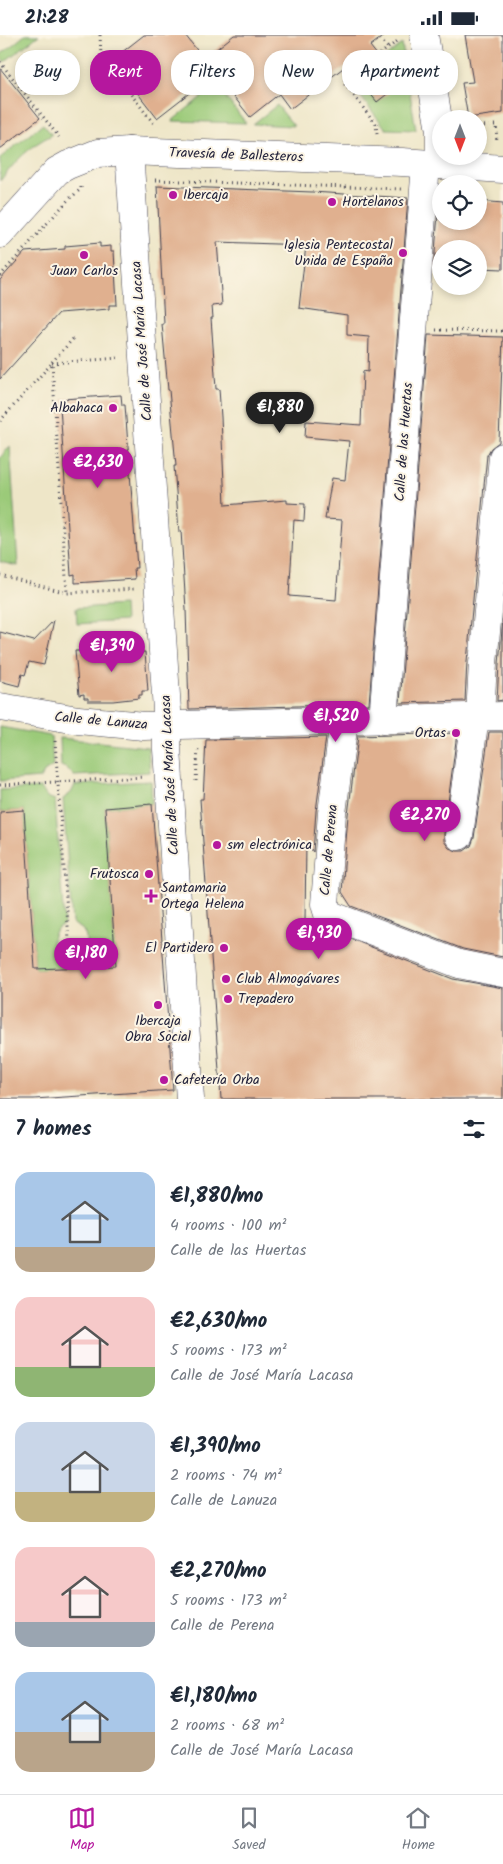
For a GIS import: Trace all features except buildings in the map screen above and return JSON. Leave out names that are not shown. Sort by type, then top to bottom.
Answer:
[{"type":"street","name":"Calle de las Huertas","points":[[382,720],[413,329],[430,173],[440,131],[414,36]]},
{"type":"street","name":"Travesía de Ballesteros","points":[[0,234],[48,180],[68,165],[98,153],[129,151],[430,173],[503,169]]},
{"type":"street","name":"Calle de José María Lacasa","points":[[129,151],[168,726],[167,749],[190,1099]]},
{"type":"street","points":[[459,835],[486,716],[483,663],[503,457]]},
{"type":"street","name":"Calle de Lanuza","points":[[0,707],[88,721],[144,726],[486,716]]},
{"type":"street","name":"Calle de Perena","points":[[344,721],[331,823],[325,904],[328,914],[459,964],[503,973]]},
{"type":"path","points":[[100,35],[101,55],[155,125]]},
{"type":"path","points":[[377,35],[388,48]]},
{"type":"path","points":[[377,134],[376,124],[343,82],[388,48],[414,36]]},
{"type":"path","points":[[0,62],[59,137]]},
{"type":"path","points":[[488,125],[496,125],[497,142]]},
{"type":"path","points":[[151,183],[155,180],[430,173]]},
{"type":"path","points":[[0,276],[69,199],[81,189],[82,182]]},
{"type":"path","points":[[413,329],[503,331]]},
{"type":"path","points":[[0,421],[73,339]]},
{"type":"path","points":[[52,363],[124,358]]},
{"type":"path","points":[[52,363],[67,593]]},
{"type":"path","points":[[0,575],[67,593],[141,588]]},
{"type":"path","points":[[55,737],[69,940]]},
{"type":"path","points":[[196,788],[198,742]]},
{"type":"path","points":[[0,785],[150,776]]},
{"type":"green space","points":[[25,35],[39,35],[20,50],[15,50],[15,54],[4,62],[0,55]]},
{"type":"green space","points":[[402,44],[403,50],[394,50]]},
{"type":"green space","points":[[204,95],[224,95],[246,123],[172,121]]},
{"type":"green space","points":[[360,95],[410,95],[416,130],[386,129]]},
{"type":"green space","points":[[277,105],[294,126],[253,124]]},
{"type":"green space","points":[[43,124],[52,135],[23,155],[0,181],[0,158]]},
{"type":"green space","points":[[10,446],[18,566],[0,562],[0,458]]},
{"type":"green space","points":[[124,605],[125,621],[77,624],[76,608]]},
{"type":"green space","points":[[0,727],[51,736],[53,766],[44,772],[41,778],[0,781]]},
{"type":"green space","points":[[60,738],[148,747],[150,772],[74,776],[68,769],[61,766]]},
{"type":"green space","points":[[151,781],[152,804],[105,808],[116,966],[35,969],[24,810],[0,812],[0,790],[41,788],[47,797],[55,800],[64,924],[58,927],[52,943],[56,951],[62,956],[69,957],[82,951],[86,945],[86,938],[82,929],[72,923],[63,799],[71,793],[75,785]]},
{"type":"place","name":"Ibercaja","points":[[173,195]]},
{"type":"place","name":"Hortelanos","points":[[332,202]]},
{"type":"place","name":"Iglesia Pentecostal Unida de España","points":[[403,253]]},
{"type":"place","name":"Juan Carlos","points":[[84,255]]},
{"type":"place","name":"Albahaca","points":[[113,408]]},
{"type":"place","name":"Ortas","points":[[456,733]]},
{"type":"place","name":"sm electrónica","points":[[217,845]]},
{"type":"place","name":"Frutosca","points":[[149,874]]},
{"type":"place","name":"Santamaria Ortega Helena","points":[[151,896]]},
{"type":"place","name":"El Partidero","points":[[224,948]]},
{"type":"place","name":"Club Almogávares","points":[[226,979]]},
{"type":"place","name":"Trepadero","points":[[228,999]]},
{"type":"place","name":"Ibercaja Obra Social","points":[[158,1005]]},
{"type":"place","name":"Cafetería Orba","points":[[164,1080]]}]
